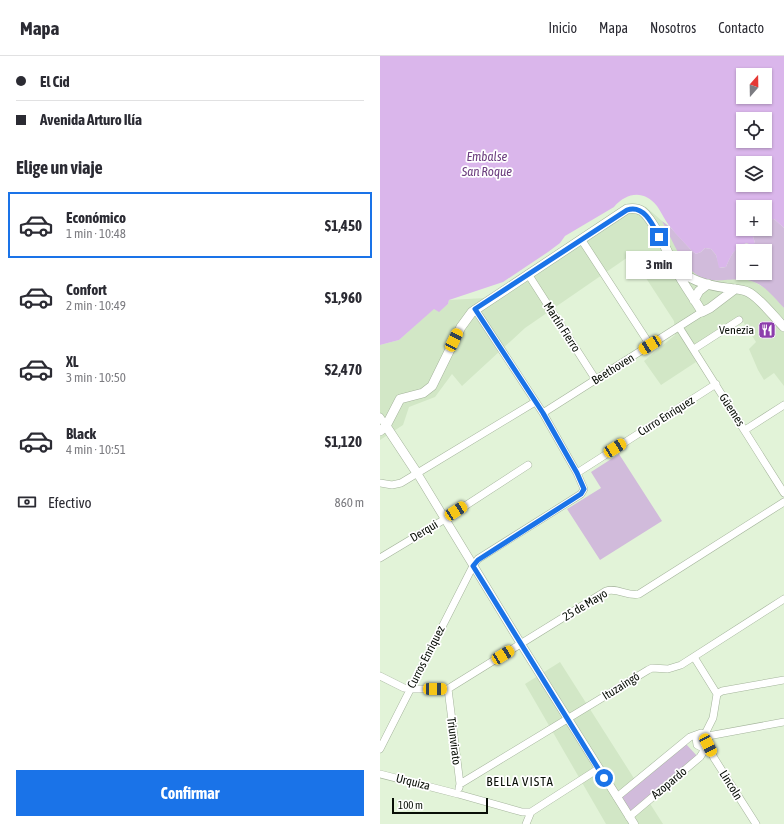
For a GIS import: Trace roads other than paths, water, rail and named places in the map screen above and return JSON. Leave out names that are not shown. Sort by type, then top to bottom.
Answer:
[{"type":"main road","points":[[417,473],[383,429],[400,400],[423,393],[432,386],[461,327],[475,309],[623,211],[630,208],[636,209],[642,211],[648,218],[673,262],[676,271],[702,312],[710,308],[735,289]]},
{"type":"main road","points":[[673,262],[688,277],[708,284],[745,291],[751,294],[784,327]]},
{"type":"main road","points":[[694,300],[699,290],[708,284]]},
{"type":"street","points":[[581,239],[650,345]]},
{"type":"street","name":"Martín Fierro","points":[[528,274],[596,380]]},
{"type":"street","points":[[473,566],[478,560],[583,492],[583,486],[577,473],[543,413],[475,309]]},
{"type":"street","name":"Beethoven","points":[[543,413],[702,312]]},
{"type":"street","points":[[694,349],[739,320]]},
{"type":"street","name":"Güemes","points":[[679,327],[784,493]]},
{"type":"street","name":"Curro Enriquez","points":[[577,473],[716,384]]},
{"type":"street","points":[[380,483],[398,484],[535,402]]},
{"type":"street","points":[[745,430],[784,405]]},
{"type":"street","points":[[380,417],[383,429]]},
{"type":"street","name":"Derqui","points":[[380,558],[528,465]]},
{"type":"street","points":[[417,473],[598,769],[632,821]]},
{"type":"street","name":"25 de Mayo","points":[[448,689],[606,591],[610,590],[630,594],[639,594],[784,502]]},
{"type":"street","name":"Curros Enriquez","points":[[380,749],[473,566]]},
{"type":"street","name":"Ituzaingó","points":[[460,784],[648,670],[652,668],[672,668],[681,665],[784,599]]},
{"type":"street","points":[[694,657],[717,694],[713,718],[704,735],[696,738],[697,745],[701,747],[707,746],[710,740],[704,735]]},
{"type":"street","points":[[380,676],[404,688],[448,689]]},
{"type":"street","points":[[717,694],[722,691],[784,680]]},
{"type":"street","name":"Triunvirato","points":[[448,689],[460,784],[458,794]]},
{"type":"street","name":"Azopardo","points":[[617,797],[690,737],[784,722]]},
{"type":"street","name":"Azopardo","points":[[632,821],[700,757],[707,746]]},
{"type":"street","name":"Lincoln","points":[[707,746],[756,824]]},
{"type":"street","points":[[526,824],[531,812],[598,769]]},
{"type":"street","name":"Urquiza","points":[[380,774],[522,812],[531,812]]},
{"type":"water","name":"Embalse San Roque","points":[[380,56],[784,56],[784,228],[774,219],[772,219],[772,200],[736,200],[736,236],[753,236],[755,243],[736,244],[736,249],[726,267],[719,268],[716,255],[711,249],[705,248],[696,254],[692,251],[673,231],[657,206],[652,201],[641,195],[630,196],[624,198],[614,207],[565,236],[560,243],[548,252],[503,282],[449,300],[448,304],[439,312],[434,309],[399,340],[380,345]]},
{"type":"place","name":"Venezia","points":[[767,330]]},
{"type":"district","name":"BELLA VISTA","points":[[520,781]]}]
